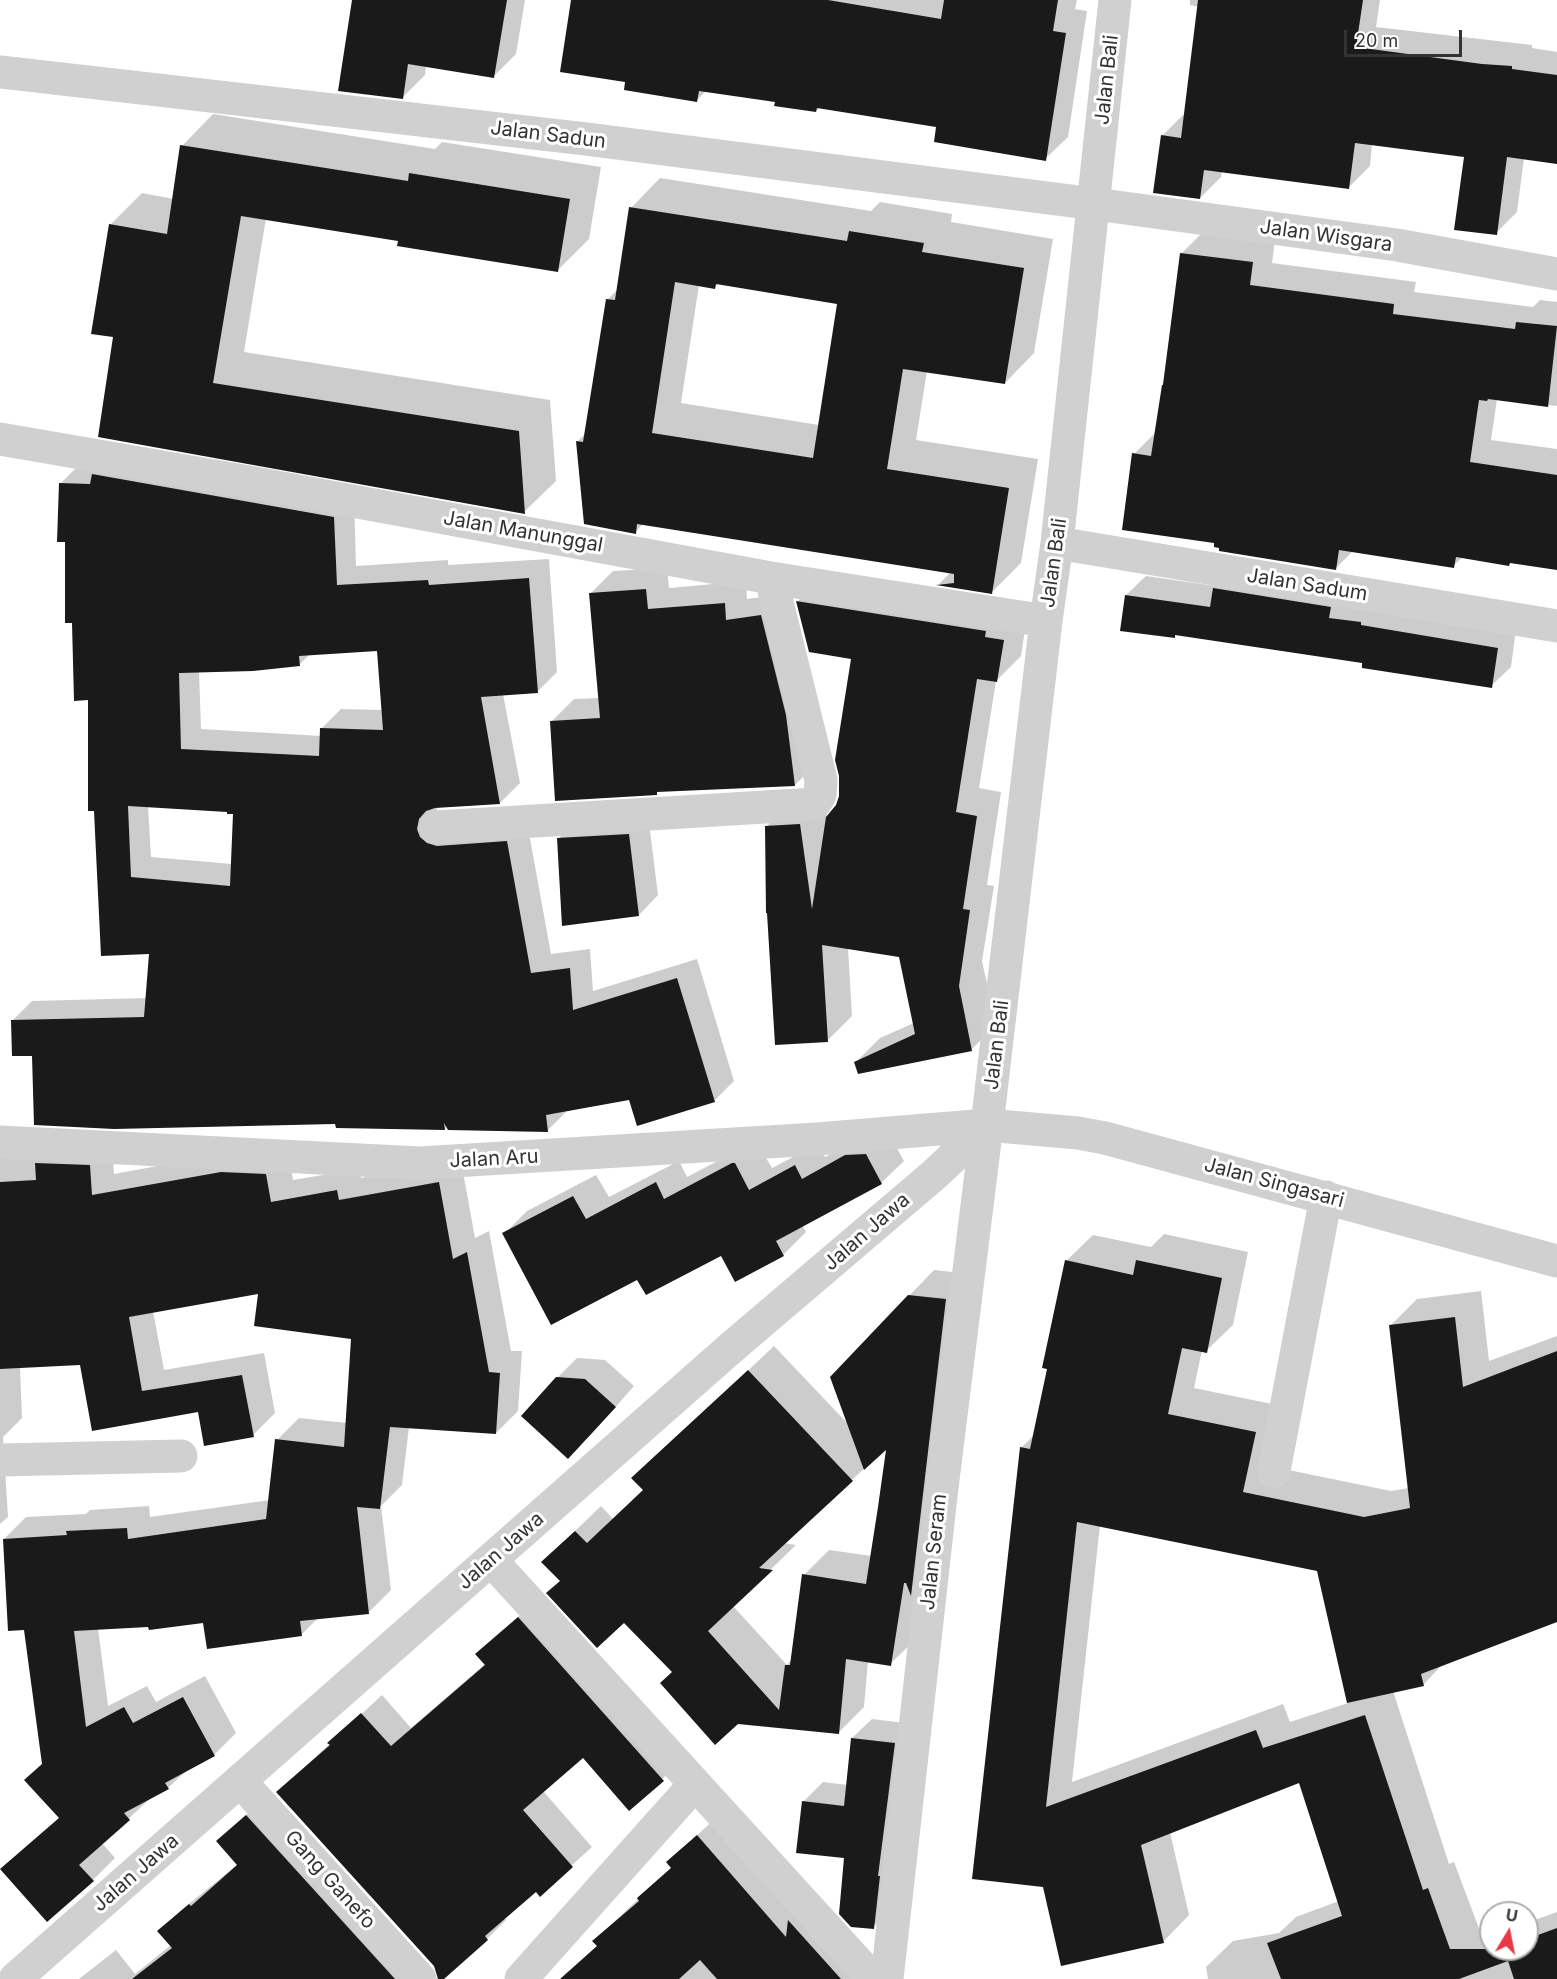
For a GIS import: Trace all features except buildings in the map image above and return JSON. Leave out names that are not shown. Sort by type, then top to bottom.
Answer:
[{"type":"street","name":"Jalan Bali","points":[[987,1125],[1046,621],[1058,543],[1115,0]]},
{"type":"street","name":"Jalan Sadun","points":[[0,72],[586,139],[1095,204]]},
{"type":"street","name":"Jalan Wisgara","points":[[1095,204],[1396,245],[1557,274]]},
{"type":"street","name":"Jalan Manunggal","points":[[0,439],[249,482],[771,578],[1046,621]]},
{"type":"street","name":"Jalan Sadum","points":[[1058,543],[1557,626]]},
{"type":"street","points":[[436,827],[814,804],[820,795],[821,780],[771,578]]},
{"type":"street","name":"Jalan Aru","points":[[0,1142],[420,1163],[817,1139],[987,1125]]},
{"type":"street","name":"Jalan Singasari","points":[[987,1125],[1078,1133],[1105,1138],[1557,1261]]},
{"type":"street","name":"Jalan Jawa","points":[[15,1979],[732,1347],[935,1174],[987,1125]]},
{"type":"street","name":"Jalan Seram","points":[[886,1979],[942,1485],[987,1125]]},
{"type":"street","points":[[1274,1471],[1326,1197]]},
{"type":"street","points":[[0,1460],[181,1456]]},
{"type":"street","points":[[491,1560],[873,1979]]},
{"type":"street","name":"Gang Ganefo","points":[[240,1781],[420,1979]]},
{"type":"street","points":[[520,1979],[694,1784]]}]
